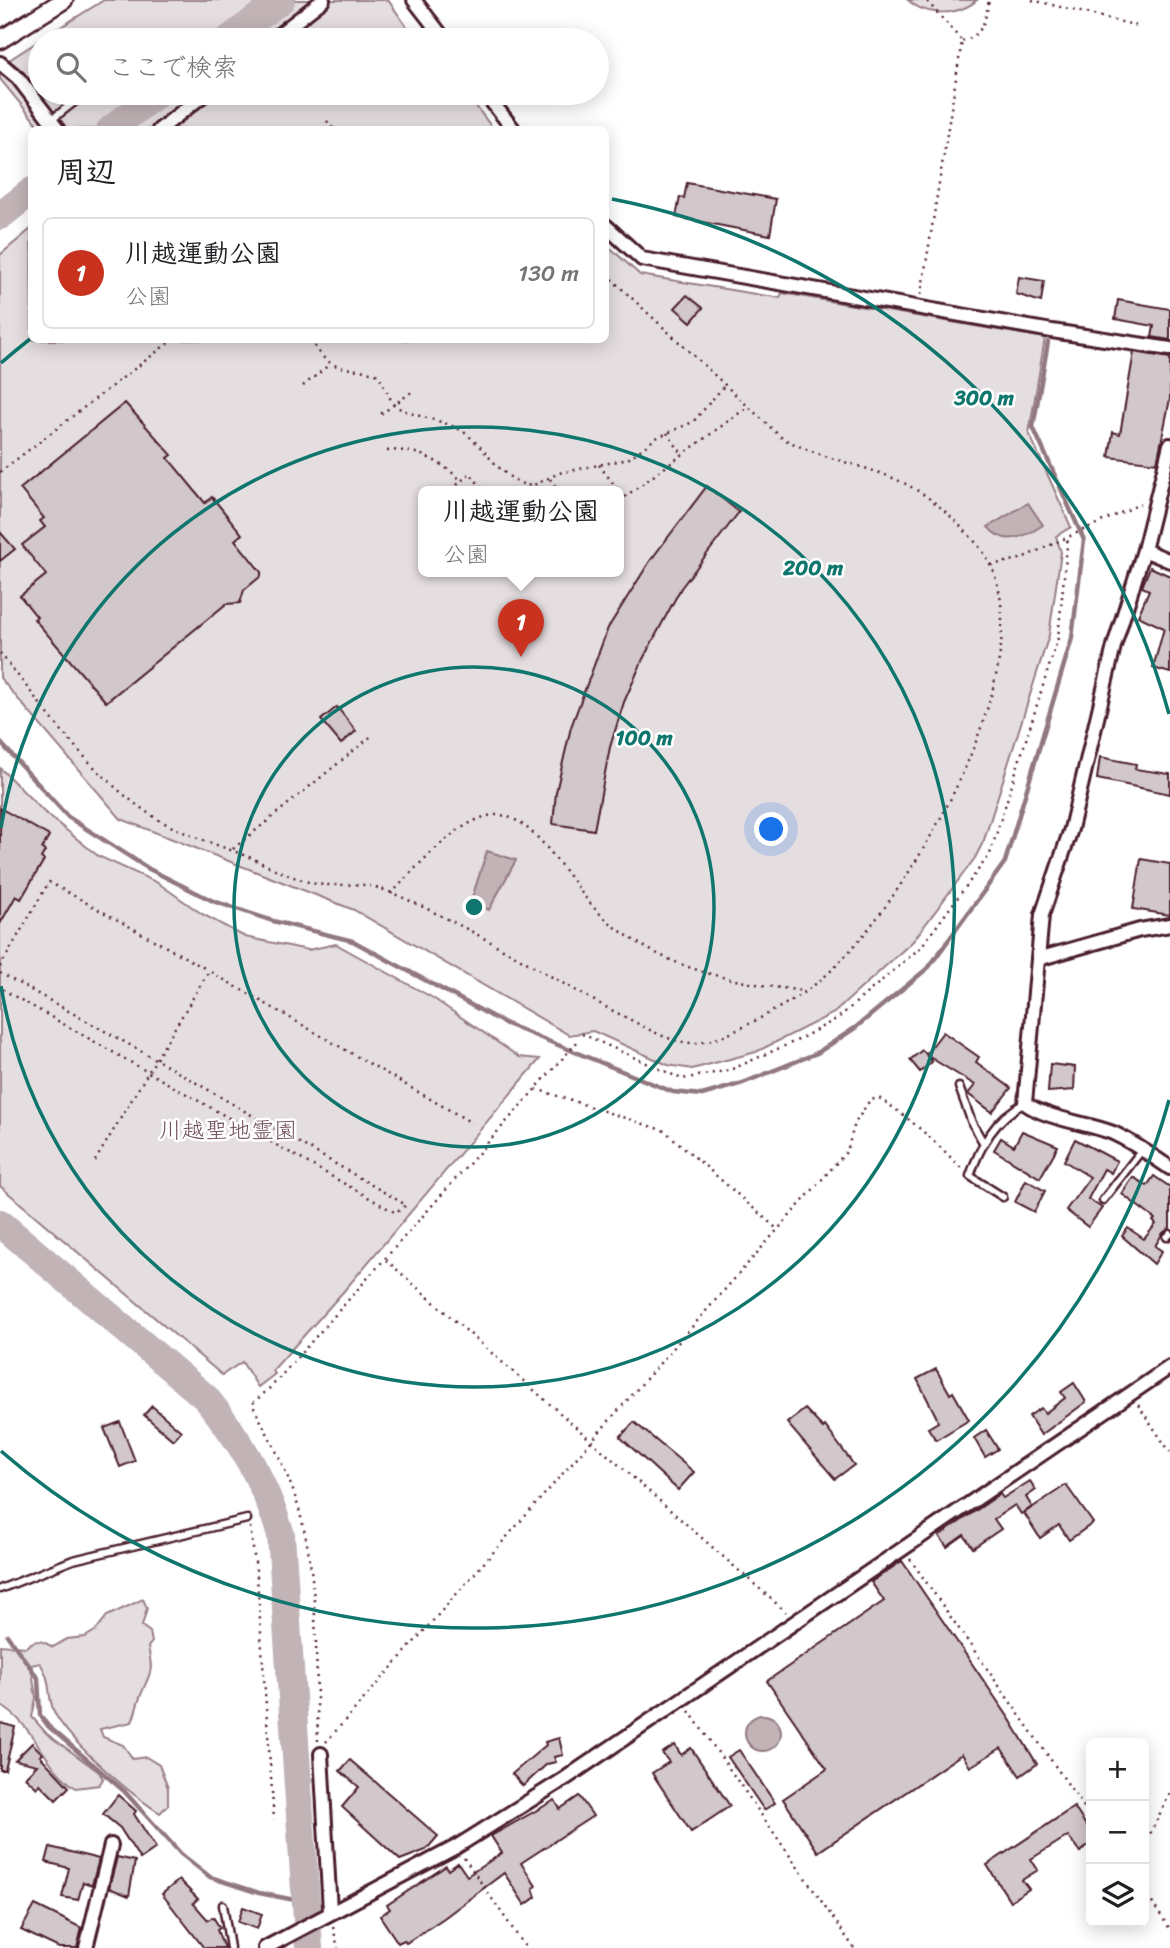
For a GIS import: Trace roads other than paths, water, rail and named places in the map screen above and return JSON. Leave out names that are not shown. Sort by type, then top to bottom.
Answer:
[{"type":"street","points":[[0,40],[64,0]]},
{"type":"street","points":[[287,28],[323,0]]},
{"type":"street","points":[[414,0],[436,28]]},
{"type":"street","points":[[0,63],[28,91]]},
{"type":"street","points":[[39,105],[55,125]]},
{"type":"street","points":[[164,126],[191,105]]},
{"type":"street","points":[[494,105],[511,126]]},
{"type":"street","points":[[609,229],[642,259],[1170,349]]},
{"type":"street","points":[[1170,445],[1144,550],[1114,646],[1071,829],[1042,915],[1025,1103],[1035,1111],[1071,1119],[1115,1134],[1170,1168]]},
{"type":"street","points":[[1144,550],[1170,561]]},
{"type":"street","points":[[1038,960],[1140,930],[1170,925]]},
{"type":"street","points":[[265,1948],[456,1847],[681,1700],[901,1547],[1170,1367]]},
{"type":"street","points":[[321,1754],[327,1913]]},
{"type":"street","points":[[86,1948],[111,1845]]},
{"type":"lane","points":[[55,125],[74,105]]},
{"type":"lane","points":[[960,1087],[972,1123],[983,1142]]},
{"type":"lane","points":[[1003,1197],[970,1176],[983,1142],[1013,1109],[1025,1103]]},
{"type":"lane","points":[[1103,1200],[1142,1150]]},
{"type":"lane","points":[[0,1589],[73,1560],[247,1519]]},
{"type":"lane","points":[[223,1905],[230,1948]]},
{"type":"waterway","points":[[244,28],[281,0]]},
{"type":"waterway","points":[[115,126],[142,105]]},
{"type":"waterway","points":[[0,216],[28,194]]},
{"type":"waterway","points":[[0,742],[68,817],[149,869],[213,901],[273,921],[353,941],[504,1023],[673,1092],[702,1095],[743,1083],[817,1053],[855,1028],[929,967],[1005,862],[1072,638],[1084,540],[1033,427],[1048,342]]},
{"type":"waterway","points":[[0,1223],[206,1398],[241,1446],[267,1497],[281,1535],[309,1948]]},
{"type":"waterway","points":[[7,1635],[38,1678],[40,1715],[48,1726],[124,1791],[181,1854],[210,1877],[259,1893],[305,1902]]},
{"type":"place","name":"川越運動公園","points":[[521,657]]},
{"type":"park label","name":"川越聖地霊園","points":[[228,1130]]}]
